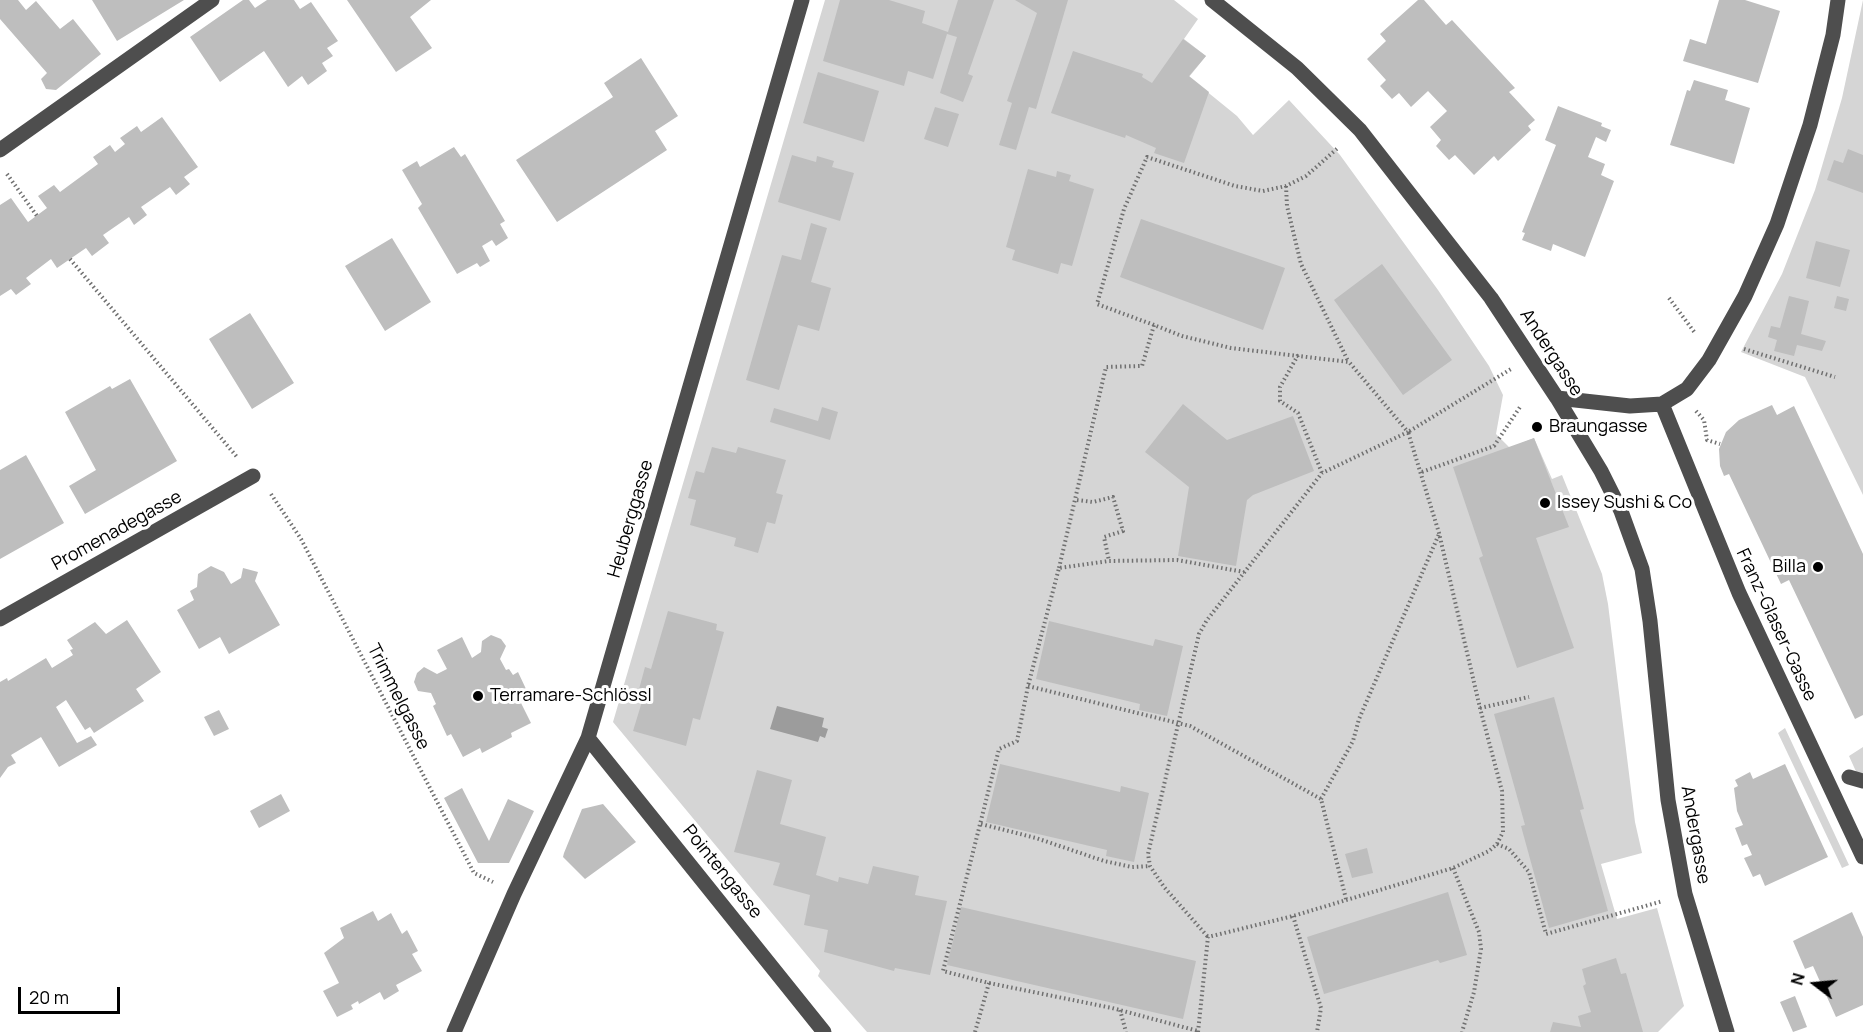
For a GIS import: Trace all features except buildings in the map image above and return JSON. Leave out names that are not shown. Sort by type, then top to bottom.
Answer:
[{"type":"street","points":[[0,150],[212,0]]},
{"type":"street","name":"Heuberggasse","points":[[454,1032],[514,894],[588,738],[802,0]]},
{"type":"street","name":"Andergasse","points":[[1212,0],[1297,68],[1360,130],[1448,240],[1530,356],[1601,471],[1624,519],[1642,569],[1668,800],[1685,894],[1727,1032]]},
{"type":"street","points":[[1557,398],[1630,406],[1662,404],[1687,389],[1709,360],[1745,296],[1773,234],[1810,125],[1833,35],[1838,0]]},
{"type":"street","name":"Franz-Glaser-Gasse","points":[[1662,404],[1739,593],[1863,857]]},
{"type":"street","name":"Promenadegasse","points":[[0,619],[254,476]]},
{"type":"street","name":"Pointengasse","points":[[588,738],[825,1032]]},
{"type":"path","points":[[1339,147],[1306,176],[1286,186],[1263,191],[1251,190],[1147,157],[1124,209],[1097,304],[1182,336],[1231,348],[1349,362]]},
{"type":"path","points":[[5,171],[37,216]]},
{"type":"path","points":[[1208,937],[1293,916],[1453,868],[1490,851],[1497,844],[1503,832],[1502,791],[1422,472],[1408,432],[1349,362],[1301,264],[1287,206],[1286,186]]},
{"type":"path","points":[[70,259],[254,476]]},
{"type":"path","points":[[1154,325],[1142,366],[1106,367],[1077,500],[1028,686],[1017,741],[999,749],[943,971],[989,983],[1120,1010],[1198,1031],[1208,937],[1164,887],[1150,866],[1148,854],[1176,723],[1199,634],[1207,620],[1322,473],[1408,432],[1530,356]]},
{"type":"path","points":[[1740,348],[1835,377]]},
{"type":"path","points":[[1299,355],[1280,387],[1280,400],[1298,413],[1322,473]]},
{"type":"path","points":[[1422,472],[1494,446],[1520,407]]},
{"type":"path","points":[[1696,411],[1704,420],[1707,440],[1720,444]]},
{"type":"path","name":"Trimmelgasse","points":[[273,496],[301,539],[474,873],[514,894]]},
{"type":"path","points":[[1077,500],[1093,502],[1113,497],[1123,531],[1104,537],[1109,561]]},
{"type":"path","points":[[1346,899],[1321,798],[1353,741],[1362,710],[1439,533]]},
{"type":"path","points":[[1059,568],[1109,561],[1177,560],[1244,572]]},
{"type":"path","points":[[1028,686],[1190,726],[1321,798]]},
{"type":"path","points":[[1480,708],[1530,697]]},
{"type":"path","points":[[981,824],[1036,838],[1104,861],[1132,867],[1150,866]]},
{"type":"path","points":[[1497,844],[1509,849],[1529,872],[1546,934],[1685,894]]},
{"type":"path","points":[[1453,868],[1479,932],[1481,949],[1474,992],[1462,1032]]},
{"type":"path","points":[[1293,916],[1322,1008],[1317,1032]]},
{"type":"path","points":[[975,1032],[989,983]]},
{"type":"path","points":[[1120,1010],[1126,1032]]},
{"type":"shaded area","points":[[825,0],[1174,0],[1198,19],[1184,39],[1206,56],[1189,77],[1237,116],[1253,135],[1289,100],[1340,155],[1438,290],[1489,366],[1503,395],[1496,434],[1510,448],[1534,438],[1552,479],[1562,475],[1602,574],[1608,604],[1635,822],[1642,853],[1601,864],[1617,919],[1657,908],[1684,1006],[1658,1032],[867,1032],[818,976],[820,971],[613,722]]},
{"type":"shaded area","points":[[1863,0],[1863,495],[1805,377],[1741,352],[1782,274],[1815,190],[1842,98]]},
{"type":"shaded area","points":[[777,706],[824,718],[822,727],[828,729],[825,738],[820,736],[818,742],[770,729]]},
{"type":"shaded area","points":[[1785,728],[1849,865],[1842,868],[1778,733]]},
{"type":"shaded area","points":[[1863,747],[1863,787],[1849,756]]},
{"type":"place","name":"Braungasse","points":[[1537,427]]},
{"type":"place","name":"Issey Sushi & Co","points":[[1545,503]]},
{"type":"place","name":"Billa","points":[[1818,567]]},
{"type":"place","name":"Terramare-Schlössl","points":[[478,696]]}]
